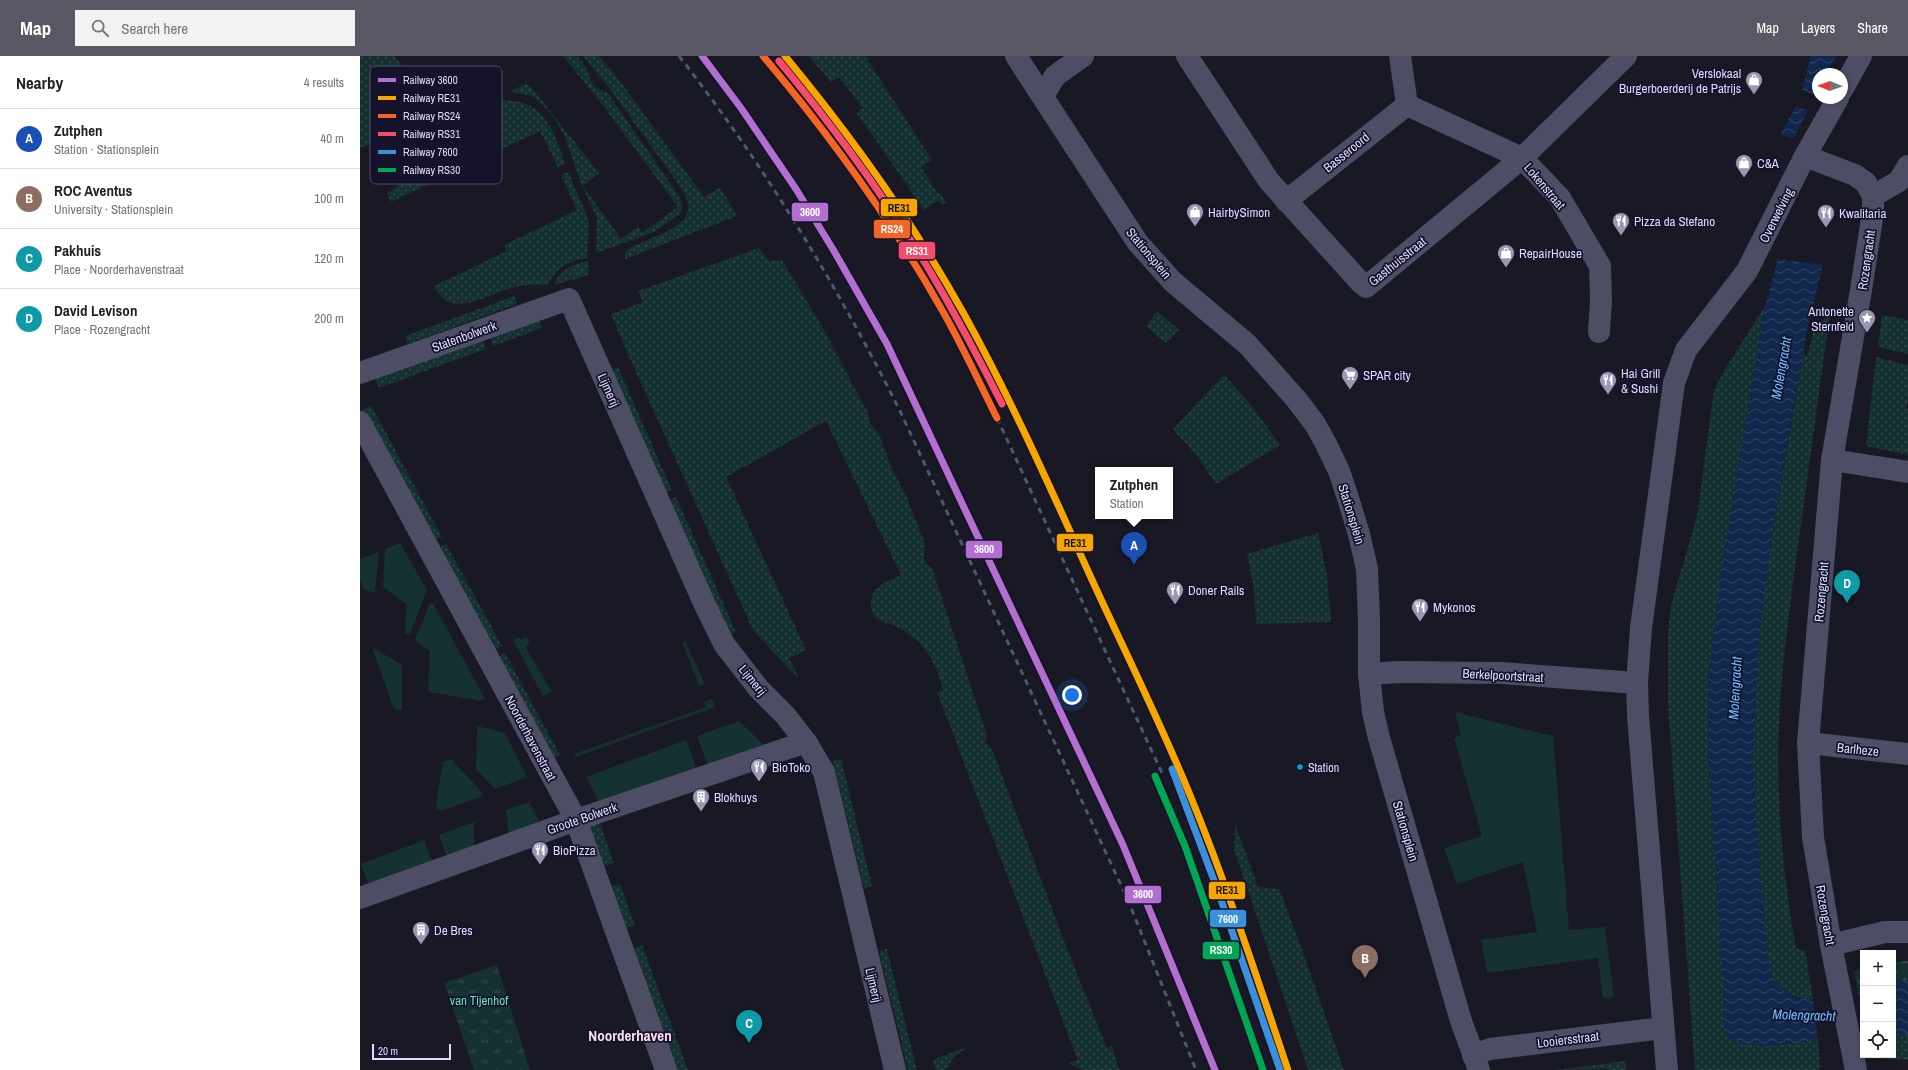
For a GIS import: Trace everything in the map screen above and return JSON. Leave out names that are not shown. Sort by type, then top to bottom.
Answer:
[{"type":"street","name":"Stationsplein","points":[[1016,56],[1138,244],[1173,282],[1247,344],[1296,399],[1319,431],[1339,471],[1359,534],[1367,570],[1369,674],[1372,712],[1461,1021],[1476,1063]]},
{"type":"street","points":[[1043,96],[1055,76],[1083,56]]},
{"type":"street","name":"Gasthuisstraat","points":[[1187,56],[1269,181],[1361,284],[1366,287],[1522,158],[1626,56]]},
{"type":"street","points":[[1400,56],[1407,105]]},
{"type":"street","points":[[1848,79],[1861,56]]},
{"type":"street","name":"Overwelving","points":[[1637,683],[1641,628],[1674,383],[1686,350],[1747,271],[1805,156],[1835,104]]},
{"type":"street","name":"Lokenstraat","points":[[1407,105],[1522,158],[1560,198],[1600,266],[1601,300],[1599,332]]},
{"type":"street","name":"Basseroord","points":[[1286,201],[1407,105]]},
{"type":"street","points":[[1805,156],[1854,175],[1866,183],[1873,196],[1900,181],[1908,166]]},
{"type":"street","name":"Rozengracht","points":[[1855,1066],[1831,945],[1813,837],[1808,743],[1832,460],[1861,290],[1873,212],[1873,196]]},
{"type":"street","name":"Statenbolwerk","points":[[360,373],[569,299]]},
{"type":"street","name":"Lijmerij","points":[[569,299],[704,603],[724,644],[759,689],[785,715],[806,742],[824,772],[895,1070]]},
{"type":"street","name":"Noorderhavenstraat","points":[[360,422],[576,820],[666,1070]]},
{"type":"street","points":[[1832,460],[1908,472]]},
{"type":"street","name":"Berkelpoortstraat","points":[[1369,674],[1398,672],[1501,672],[1637,683]]},
{"type":"street","points":[[1637,683],[1638,716],[1666,1070]]},
{"type":"street","name":"Groote Bolwerk","points":[[360,898],[576,820],[806,742]]},
{"type":"street","name":"Barlheze","points":[[1808,743],[1908,754]]},
{"type":"street","points":[[1831,945],[1885,932],[1908,932]]},
{"type":"street","name":"Looiersstraat","points":[[1476,1063],[1490,1050],[1663,1028]]},
{"type":"green space","points":[[360,56],[394,56],[402,66],[370,66],[370,144],[360,148]]},
{"type":"green space","points":[[563,56],[577,56],[585,66],[594,85],[597,88],[607,92],[679,196],[682,204],[681,213],[654,232],[599,252],[596,251],[597,218],[579,178],[565,137],[553,116],[536,99],[529,95],[511,92],[517,88],[526,84],[531,87],[599,173],[583,186],[621,239],[638,227],[642,233],[678,207],[602,104]]},
{"type":"green space","points":[[583,56],[599,56],[620,81],[704,197],[720,187],[737,216],[625,259],[626,252],[633,247],[672,229],[681,222],[686,215],[688,204],[677,182],[610,89]]},
{"type":"green space","points":[[809,56],[865,56],[932,160],[921,167],[938,194],[940,193],[946,203],[942,205],[939,200],[924,210],[857,113],[863,108],[839,77],[831,82]]},
{"type":"green space","points":[[502,100],[515,101],[528,105],[542,115],[552,130],[560,147],[565,164],[558,167],[540,131],[502,149]]},
{"type":"green space","points":[[568,172],[589,224],[587,258],[568,263],[563,266],[559,269],[548,285],[516,287],[469,303],[459,304],[449,302],[441,296],[434,286],[507,251],[504,245],[577,210],[561,175]]},
{"type":"green space","points":[[401,184],[429,184],[391,202],[387,193]]},
{"type":"green space","points":[[759,248],[769,261],[782,260],[821,325],[867,411],[870,423],[880,436],[891,468],[905,493],[924,542],[924,559],[932,568],[987,735],[985,742],[992,749],[1068,951],[1107,1048],[1112,1046],[1119,1070],[1082,1070],[1069,1063],[1078,1060],[937,692],[943,691],[938,672],[928,654],[916,640],[908,633],[897,627],[879,620],[872,612],[871,599],[874,591],[883,584],[901,575],[826,421],[726,477],[806,650],[789,658],[799,677],[796,676],[753,630],[627,352],[611,314],[643,302],[638,291]]},
{"type":"green space","points":[[588,261],[589,275],[554,285],[559,275],[567,268]]},
{"type":"green space","points":[[514,296],[517,304],[408,344],[405,336]]},
{"type":"green space","points":[[1765,306],[1724,554],[1708,679],[1709,766],[1723,977],[1724,1029],[1774,1046],[1818,1040],[1820,1070],[1695,1070],[1668,705],[1668,631],[1671,605],[1697,516],[1714,390],[1724,371]]},
{"type":"green space","points":[[1157,311],[1179,330],[1167,342],[1164,342],[1146,326]]},
{"type":"green space","points":[[1830,313],[1792,587],[1780,698],[1778,753],[1779,801],[1788,900],[1796,948],[1805,951],[1813,999],[1797,997],[1787,993],[1775,982],[1772,977],[1768,958],[1757,836],[1753,747],[1759,640],[1767,568],[1803,353],[1807,357],[1814,329]]},
{"type":"green space","points":[[1882,315],[1908,320],[1908,354],[1878,347]]},
{"type":"green space","points":[[539,319],[542,328],[493,346],[490,337]]},
{"type":"green space","points":[[483,339],[486,349],[379,388],[375,379]]},
{"type":"green space","points":[[1876,357],[1908,365],[1908,397],[1906,409],[1908,409],[1908,455],[1866,446]]},
{"type":"green space","points":[[618,367],[672,490],[664,494],[608,371]]},
{"type":"green space","points":[[1224,375],[1252,406],[1280,445],[1216,484],[1197,456],[1173,429]]},
{"type":"green space","points":[[371,405],[442,537],[433,541],[362,410]]},
{"type":"green space","points":[[676,497],[736,632],[727,636],[666,501]]},
{"type":"green space","points":[[1318,533],[1327,575],[1331,622],[1256,624],[1254,589],[1247,554]]},
{"type":"green space","points":[[400,543],[427,590],[410,634],[405,635],[406,604],[383,587],[385,549]]},
{"type":"green space","points":[[446,544],[502,646],[492,651],[437,549]]},
{"type":"green space","points":[[379,552],[375,593],[363,589],[360,579],[360,559]]},
{"type":"green space","points":[[430,603],[433,603],[485,699],[481,701],[430,692],[428,689],[430,651],[415,640]]},
{"type":"green space","points":[[519,637],[521,640],[526,637],[530,643],[525,647],[552,692],[543,696],[513,640]]},
{"type":"green space","points":[[685,641],[705,684],[699,686],[682,642]]},
{"type":"green space","points":[[372,647],[402,665],[402,710],[394,709]]},
{"type":"green space","points":[[505,653],[560,755],[551,760],[496,658]]},
{"type":"green space","points":[[712,699],[715,707],[576,757],[574,754],[706,707],[704,702]]},
{"type":"green space","points":[[1455,712],[1553,736],[1569,930],[1605,927],[1614,997],[1603,998],[1598,958],[1487,973],[1481,940],[1537,932],[1523,862],[1457,884],[1444,848],[1482,836],[1454,738],[1461,735]]},
{"type":"green space","points":[[739,721],[764,745],[708,766],[697,736]]},
{"type":"green space","points":[[477,726],[505,733],[527,777],[495,789],[476,769]]},
{"type":"green space","points":[[686,740],[697,770],[601,805],[586,777]]},
{"type":"green space","points":[[451,759],[482,792],[482,796],[444,810],[437,811],[436,804],[443,762]]},
{"type":"green space","points":[[841,759],[872,886],[864,888],[833,761]]},
{"type":"green space","points":[[529,802],[542,827],[509,837],[506,810]]},
{"type":"green space","points":[[598,817],[614,863],[601,868],[584,821]]},
{"type":"green space","points":[[474,822],[474,851],[448,860],[439,835]]},
{"type":"green space","points":[[1235,824],[1258,887],[1279,889],[1344,1070],[1308,1070],[1234,849]]},
{"type":"green space","points":[[424,840],[433,864],[370,889],[361,864]]},
{"type":"green space","points":[[620,884],[635,925],[624,929],[608,888]]},
{"type":"green space","points":[[642,945],[688,1070],[676,1070],[632,949]]},
{"type":"green space","points":[[887,949],[917,1070],[908,1070],[879,951]]},
{"type":"green space","points":[[1908,961],[1908,980],[1896,982],[1896,962]]},
{"type":"green space","name":"van Tijenhof","points":[[497,965],[530,1070],[474,1070],[444,983]]},
{"type":"green space","points":[[1860,969],[1860,992],[1858,992],[1854,972]]},
{"type":"green space","points":[[1896,1033],[1908,1034],[1908,1060],[1873,1058],[1896,1058]]},
{"type":"green space","points":[[967,1047],[955,1056],[945,1070],[936,1070],[933,1060]]},
{"type":"green space","points":[[1626,1061],[1626,1070],[1556,1070]]},
{"type":"water","points":[[1811,56],[1837,56],[1829,68],[1812,68],[1812,94],[1802,90]]},
{"type":"water","points":[[1796,106],[1808,111],[1793,139],[1780,135]]},
{"type":"water","name":"Molengracht","points":[[1778,259],[1823,265],[1808,325],[1774,522],[1759,639],[1753,762],[1768,958],[1774,981],[1789,995],[1799,999],[1841,996],[1860,992],[1860,1034],[1774,1046],[1746,1045],[1730,1038],[1724,1029],[1723,977],[1709,766],[1708,679],[1724,554],[1765,306]]},
{"type":"water","points":[[1908,980],[1908,1034],[1896,1033],[1896,982]]},
{"type":"pier","points":[[1858,992],[1860,1003],[1860,1034],[1818,1040],[1813,999]]},
{"type":"railway","points":[[679,56],[741,140],[798,227],[875,362],[899,409],[1128,900],[1196,1070]]},
{"type":"railway","points":[[997,418],[1162,773]]},
{"type":"rail line","name":"3600","points":[[702,56],[741,108],[796,189],[834,251],[887,344],[1123,845],[1215,1070]]},
{"type":"rail line","name":"RS24","points":[[763,56],[836,147],[902,243],[949,323],[997,418]]},
{"type":"rail line","name":"RE31","points":[[785,56],[858,149],[903,213],[964,314],[1013,409],[1153,711],[1204,829],[1229,897],[1288,1070]]},
{"type":"rail line","name":"RS31","points":[[779,61],[850,152],[927,266],[971,344],[1002,404]]},
{"type":"rail line","name":"7600","points":[[1172,769],[1218,891],[1280,1070]]},
{"type":"rail line","name":"RS30","points":[[1155,776],[1185,846],[1263,1070]]},
{"type":"place","name":"Verslokaal Burgerboerderij de Patrijs","points":[[1754,95]]},
{"type":"place","name":"C&A","points":[[1744,178]]},
{"type":"place","name":"HairbySimon","points":[[1195,227]]},
{"type":"place","name":"Kwalitaria","points":[[1826,228]]},
{"type":"place","name":"Pizza da Stefano","points":[[1621,236]]},
{"type":"place","name":"RepairHouse","points":[[1506,268]]},
{"type":"place","name":"Antonette Sternfeld","points":[[1867,333]]},
{"type":"place","name":"SPAR city","points":[[1350,390]]},
{"type":"place","name":"Hai Grill & Sushi","points":[[1608,395]]},
{"type":"place","name":"Zutphen","points":[[1134,565]]},
{"type":"place","name":"David Levison","points":[[1847,603]]},
{"type":"place","name":"Doner Rails","points":[[1175,605]]},
{"type":"place","name":"Mykonos","points":[[1420,622]]},
{"type":"place","name":"Station","points":[[1300,767]]},
{"type":"place","name":"BioToko","points":[[759,782]]},
{"type":"place","name":"Blokhuys","points":[[701,812]]},
{"type":"place","name":"BioPizza","points":[[540,865]]},
{"type":"place","name":"De Bres","points":[[421,945]]},
{"type":"place","name":"ROC Aventus","points":[[1365,978]]},
{"type":"place","name":"Pakhuis","points":[[749,1043]]},
{"type":"district","name":"Noorderhaven","points":[[630,1036]]}]
